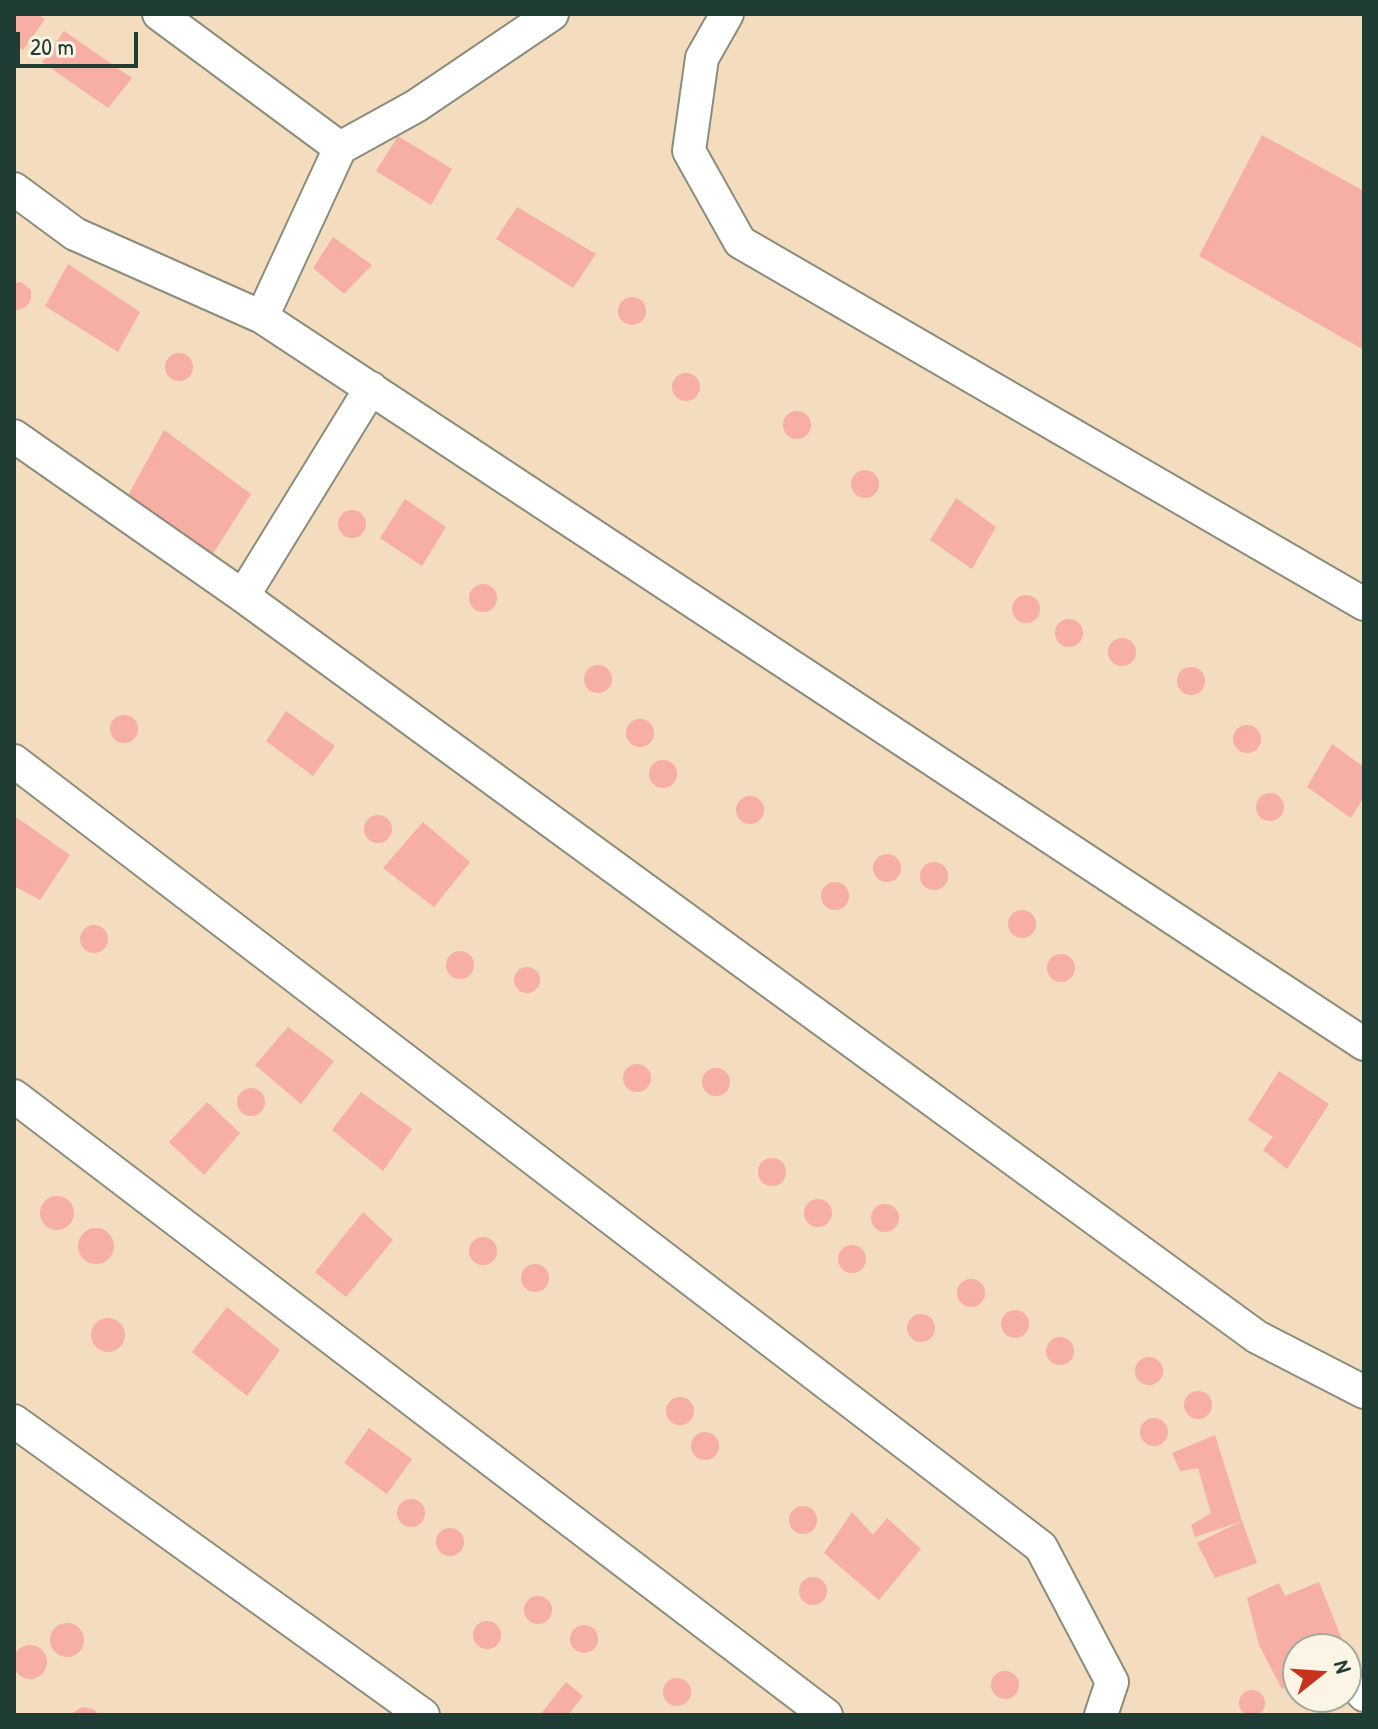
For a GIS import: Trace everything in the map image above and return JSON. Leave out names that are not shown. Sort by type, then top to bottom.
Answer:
[{"type":"street","points":[[159,14],[340,148]]},
{"type":"street","points":[[262,317],[340,148],[416,106],[552,14]]},
{"type":"street","points":[[727,14],[702,58],[689,151],[740,242],[1364,604]]},
{"type":"street","points":[[14,189],[75,234],[262,317],[1364,1044]]},
{"type":"street","points":[[243,596],[371,388]]},
{"type":"street","points":[[14,436],[243,596],[1257,1337],[1364,1392]]},
{"type":"street","points":[[14,761],[1041,1547],[1112,1682],[1101,1715]]},
{"type":"street","points":[[14,1096],[826,1715]]},
{"type":"street","points":[[14,1421],[423,1715]]},
{"type":"building","points":[[14,14],[37,14],[45,19],[23,50],[14,45]]},
{"type":"building","points":[[64,31],[132,78],[108,108],[42,62]]},
{"type":"building","points":[[1262,135],[1364,191],[1364,350],[1199,256]]},
{"type":"building","points":[[398,136],[452,169],[431,205],[376,171]]},
{"type":"building","points":[[517,207],[596,254],[573,288],[496,239]]},
{"type":"building","points":[[333,237],[372,265],[344,294],[313,268]]},
{"type":"building","points":[[68,264],[140,312],[118,352],[45,306]]},
{"type":"building","points":[[21,282],[31,290],[31,299],[27,306],[18,310],[14,309],[14,283]]},
{"type":"building","points":[[632,297],[642,301],[646,311],[642,321],[632,325],[622,321],[618,311],[622,301]]},
{"type":"building","points":[[179,353],[189,357],[193,367],[189,377],[179,381],[169,377],[165,367],[169,357]]},
{"type":"building","points":[[686,373],[696,377],[700,387],[696,397],[686,401],[676,397],[672,387],[676,377]]},
{"type":"building","points":[[797,411],[807,415],[811,425],[807,435],[797,439],[787,435],[783,425],[787,415]]},
{"type":"building","points":[[164,430],[251,494],[209,560],[126,499]]},
{"type":"building","points":[[865,470],[875,474],[879,484],[875,494],[865,498],[855,494],[851,484],[855,474]]},
{"type":"building","points":[[956,498],[996,527],[972,569],[930,540]]},
{"type":"building","points":[[405,499],[446,527],[422,566],[380,538]]},
{"type":"building","points":[[352,510],[362,514],[366,524],[362,534],[352,538],[342,534],[338,524],[342,514]]},
{"type":"building","points":[[483,584],[493,588],[497,598],[493,608],[483,612],[473,608],[469,598],[473,588]]},
{"type":"building","points":[[1026,595],[1036,599],[1040,609],[1036,619],[1026,623],[1016,619],[1012,609],[1016,599]]},
{"type":"building","points":[[1069,619],[1079,623],[1083,633],[1079,643],[1069,647],[1059,643],[1055,633],[1059,623]]},
{"type":"building","points":[[1122,638],[1132,642],[1136,652],[1132,662],[1122,666],[1112,662],[1108,652],[1112,642]]},
{"type":"building","points":[[598,665],[608,669],[612,679],[608,689],[598,693],[588,689],[584,679],[588,669]]},
{"type":"building","points":[[1191,667],[1201,671],[1205,681],[1201,691],[1191,695],[1181,691],[1177,681],[1181,671]]},
{"type":"building","points":[[286,711],[335,746],[313,776],[266,741]]},
{"type":"building","points":[[124,715],[134,719],[138,729],[134,739],[124,743],[114,739],[110,729],[114,719]]},
{"type":"building","points":[[640,719],[650,723],[654,733],[650,743],[640,747],[630,743],[626,733],[630,723]]},
{"type":"building","points":[[1247,725],[1257,729],[1261,739],[1257,749],[1247,753],[1237,749],[1233,739],[1237,729]]},
{"type":"building","points":[[1332,744],[1364,767],[1364,797],[1351,818],[1307,787]]},
{"type":"building","points":[[663,760],[673,764],[677,774],[673,784],[663,788],[653,784],[649,774],[653,764]]},
{"type":"building","points":[[1270,793],[1280,797],[1284,807],[1280,817],[1270,821],[1260,817],[1256,807],[1260,797]]},
{"type":"building","points":[[750,796],[760,800],[764,810],[760,820],[750,824],[740,820],[736,810],[740,800]]},
{"type":"building","points":[[378,815],[388,819],[392,829],[388,839],[378,843],[368,839],[364,829],[368,819]]},
{"type":"building","points":[[16,817],[70,855],[40,900],[14,886]]},
{"type":"building","points":[[423,822],[470,862],[434,907],[383,868]]},
{"type":"building","points":[[887,854],[897,858],[901,868],[897,878],[887,882],[877,878],[873,868],[877,858]]},
{"type":"building","points":[[934,862],[944,866],[948,876],[944,886],[934,890],[924,886],[920,876],[924,866]]},
{"type":"building","points":[[835,882],[845,886],[849,896],[845,906],[835,910],[825,906],[821,896],[825,886]]},
{"type":"building","points":[[1022,910],[1032,914],[1036,924],[1032,934],[1022,938],[1012,934],[1008,924],[1012,914]]},
{"type":"building","points":[[94,925],[104,929],[108,939],[104,949],[94,953],[84,949],[80,939],[84,929]]},
{"type":"building","points":[[460,951],[470,955],[474,965],[470,975],[460,979],[450,975],[446,965],[450,955]]},
{"type":"building","points":[[1061,954],[1071,958],[1075,968],[1071,978],[1061,982],[1051,978],[1047,968],[1051,958]]},
{"type":"building","points":[[527,967],[537,970],[540,980],[537,990],[527,993],[517,990],[514,980],[517,970]]},
{"type":"building","points":[[288,1027],[334,1061],[301,1104],[255,1065]]},
{"type":"building","points":[[637,1064],[647,1068],[651,1078],[647,1088],[637,1092],[627,1088],[623,1078],[627,1068]]},
{"type":"building","points":[[716,1068],[726,1072],[730,1082],[726,1092],[716,1096],[706,1092],[702,1082],[706,1072]]},
{"type":"building","points":[[1279,1071],[1329,1104],[1287,1169],[1263,1150],[1273,1137],[1248,1120]]},
{"type":"building","points":[[251,1088],[261,1092],[265,1102],[261,1112],[251,1116],[241,1112],[237,1102],[241,1092]]},
{"type":"building","points":[[361,1092],[412,1129],[383,1171],[332,1130]]},
{"type":"building","points":[[207,1102],[240,1133],[204,1175],[169,1142]]},
{"type":"building","points":[[772,1158],[782,1162],[786,1172],[782,1182],[772,1186],[762,1182],[758,1172],[762,1162]]},
{"type":"building","points":[[57,1196],[69,1201],[74,1213],[69,1225],[57,1230],[45,1225],[40,1213],[45,1201]]},
{"type":"building","points":[[818,1199],[828,1203],[832,1213],[828,1223],[818,1227],[808,1223],[804,1213],[808,1203]]},
{"type":"building","points":[[885,1204],[895,1208],[899,1218],[895,1228],[885,1232],[875,1228],[871,1218],[875,1208]]},
{"type":"building","points":[[363,1212],[393,1240],[346,1297],[315,1272]]},
{"type":"building","points":[[96,1228],[108,1234],[114,1246],[108,1258],[96,1264],[84,1258],[78,1246],[84,1234]]},
{"type":"building","points":[[483,1237],[493,1241],[497,1251],[493,1261],[483,1265],[473,1261],[469,1251],[473,1241]]},
{"type":"building","points":[[852,1245],[862,1249],[866,1259],[862,1269],[852,1273],[842,1269],[838,1259],[842,1249]]},
{"type":"building","points":[[535,1264],[545,1268],[549,1278],[545,1288],[535,1292],[525,1288],[521,1278],[525,1268]]},
{"type":"building","points":[[971,1279],[981,1283],[985,1293],[981,1303],[971,1307],[961,1303],[957,1293],[961,1283]]},
{"type":"building","points":[[227,1307],[280,1350],[247,1396],[192,1352]]},
{"type":"building","points":[[1015,1310],[1025,1314],[1029,1324],[1025,1334],[1015,1338],[1005,1334],[1001,1324],[1005,1314]]},
{"type":"building","points":[[921,1314],[931,1318],[935,1328],[931,1338],[921,1342],[911,1338],[907,1328],[911,1318]]},
{"type":"building","points":[[108,1318],[120,1323],[125,1335],[120,1347],[108,1352],[96,1347],[91,1335],[96,1323]]},
{"type":"building","points":[[1060,1337],[1070,1341],[1074,1351],[1070,1361],[1060,1365],[1050,1361],[1046,1351],[1050,1341]]},
{"type":"building","points":[[1149,1357],[1159,1361],[1163,1371],[1159,1381],[1149,1385],[1139,1381],[1135,1371],[1139,1361]]},
{"type":"building","points":[[1198,1391],[1208,1395],[1212,1405],[1208,1415],[1198,1419],[1188,1415],[1184,1405],[1188,1395]]},
{"type":"building","points":[[680,1397],[690,1401],[694,1411],[690,1421],[680,1425],[670,1421],[666,1411],[670,1401]]},
{"type":"building","points":[[1154,1418],[1164,1422],[1168,1432],[1164,1442],[1154,1446],[1144,1442],[1140,1432],[1144,1422]]},
{"type":"building","points":[[369,1428],[412,1459],[387,1494],[344,1463]]},
{"type":"building","points":[[705,1432],[715,1436],[719,1446],[715,1456],[705,1460],[695,1456],[691,1446],[695,1436]]},
{"type":"building","points":[[1215,1435],[1242,1521],[1195,1537],[1191,1525],[1211,1513],[1198,1468],[1180,1471],[1172,1453]]},
{"type":"building","points":[[411,1499],[421,1503],[425,1513],[421,1523],[411,1527],[401,1523],[397,1513],[401,1503]]},
{"type":"building","points":[[803,1506],[813,1510],[817,1520],[813,1530],[803,1534],[793,1530],[789,1520],[793,1510]]},
{"type":"building","points":[[852,1512],[873,1535],[887,1518],[921,1549],[879,1600],[824,1553]]},
{"type":"building","points":[[1242,1521],[1257,1563],[1215,1578],[1197,1543]]},
{"type":"building","points":[[450,1528],[460,1532],[464,1542],[460,1552],[450,1556],[440,1552],[436,1542],[440,1532]]},
{"type":"building","points":[[813,1577],[823,1581],[827,1591],[823,1601],[813,1605],[803,1601],[799,1591],[803,1581]]},
{"type":"building","points":[[1319,1582],[1340,1633],[1282,1633],[1282,1689],[1259,1645],[1247,1598],[1279,1583],[1285,1596]]},
{"type":"building","points":[[538,1596],[548,1600],[552,1610],[548,1620],[538,1624],[528,1620],[524,1610],[528,1600]]},
{"type":"building","points":[[487,1621],[497,1625],[501,1635],[497,1645],[487,1649],[477,1645],[473,1635],[477,1625]]},
{"type":"building","points":[[67,1623],[79,1628],[84,1640],[79,1652],[67,1657],[55,1652],[50,1640],[55,1628]]},
{"type":"building","points":[[584,1625],[594,1629],[598,1639],[594,1649],[584,1653],[574,1649],[570,1639],[574,1629]]},
{"type":"building","points":[[30,1645],[42,1650],[47,1662],[42,1674],[30,1679],[18,1674],[13,1662],[18,1650]]},
{"type":"building","points":[[1005,1671],[1015,1675],[1019,1685],[1015,1695],[1005,1699],[995,1695],[991,1685],[995,1675]]},
{"type":"building","points":[[677,1678],[687,1682],[691,1692],[687,1702],[677,1706],[667,1702],[663,1692],[667,1682]]},
{"type":"building","points":[[566,1682],[583,1696],[568,1715],[540,1715]]},
{"type":"building","points":[[1252,1690],[1261,1694],[1265,1703],[1261,1712],[1252,1716],[1243,1712],[1239,1703],[1243,1694]]},
{"type":"building","points":[[82,1707],[93,1709],[100,1715],[69,1715]]}]
